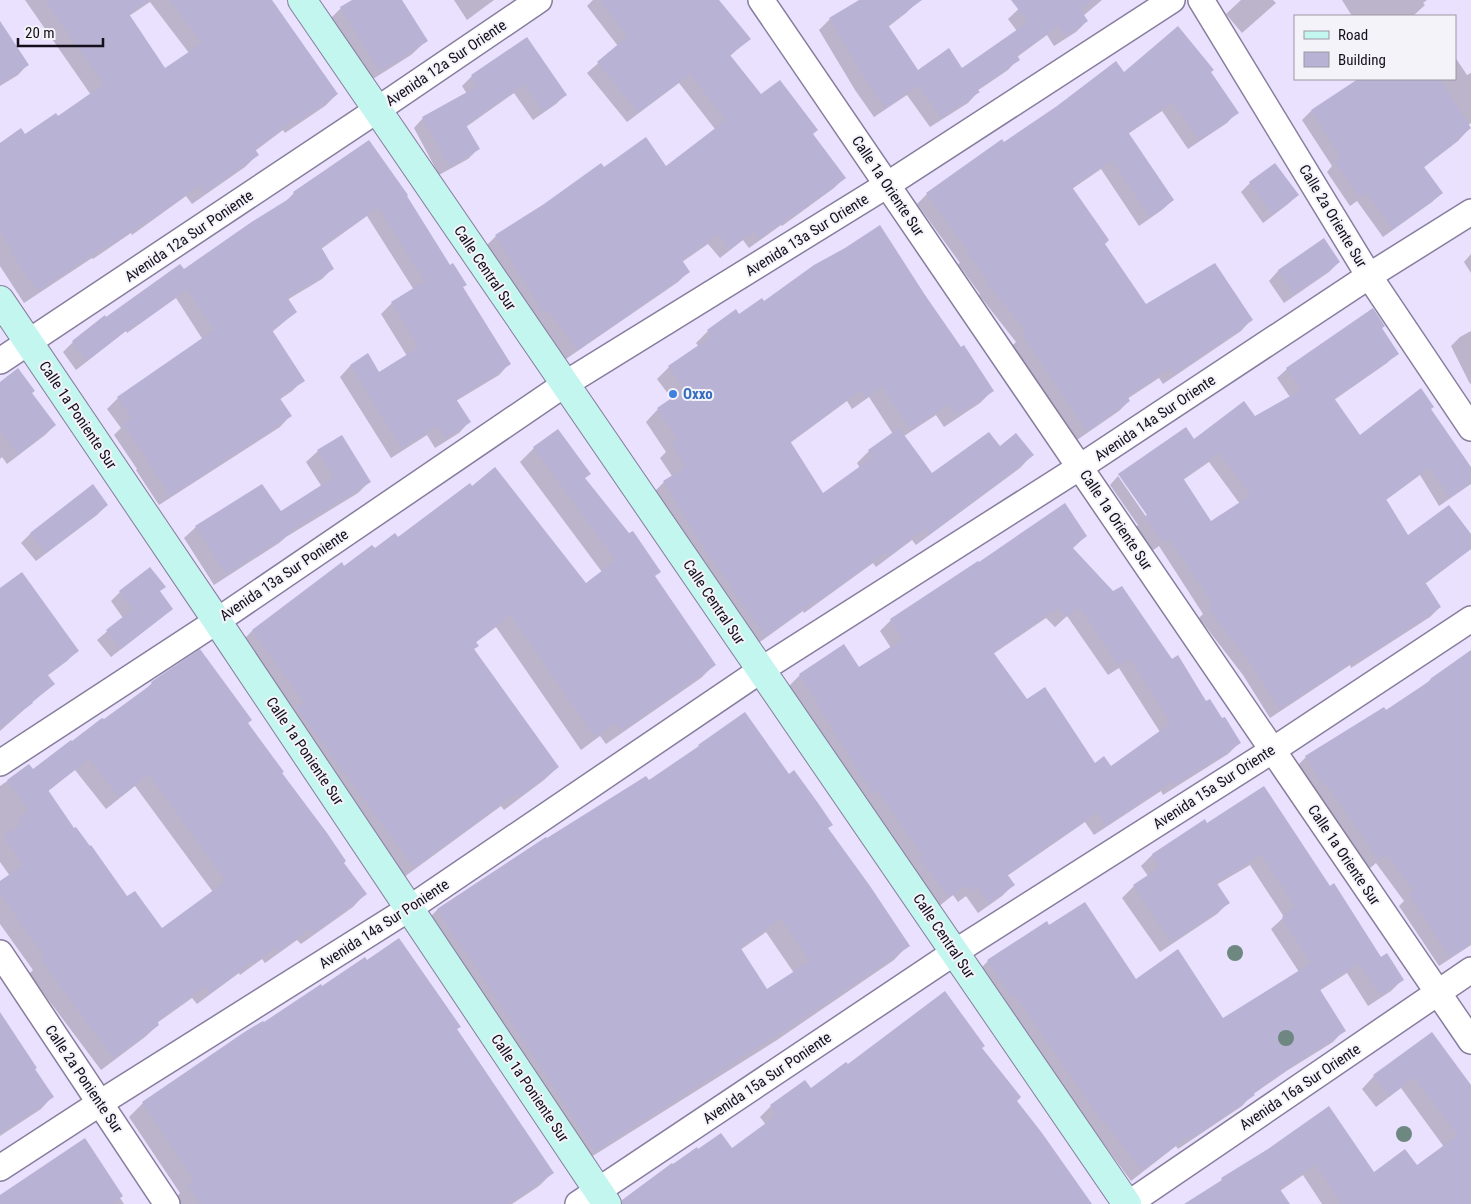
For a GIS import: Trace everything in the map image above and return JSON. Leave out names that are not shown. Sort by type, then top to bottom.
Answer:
[{"type":"street","name":"Calle Central Sur","points":[[302,0],[1128,1204]]},
{"type":"street","name":"Avenida 12a Sur Oriente","points":[[377,110],[539,0]]},
{"type":"street","name":"Calle 1a Oriente Sur","points":[[761,0],[1471,1040]]},
{"type":"street","name":"Avenida 13a Sur Oriente","points":[[565,384],[887,185],[1172,0]]},
{"type":"street","name":"Calle 2a Oriente Sur","points":[[1201,0],[1369,276],[1471,428]]},
{"type":"street","name":"Avenida 12a Sur Poniente","points":[[0,361],[377,110]]},
{"type":"street","name":"Avenida 14a Sur Oriente","points":[[761,670],[1080,467],[1369,276],[1471,212]]},
{"type":"street","name":"Calle 1a Poniente Sur","points":[[0,300],[410,908],[595,1200]]},
{"type":"street","name":"Avenida 13a Sur Poniente","points":[[0,763],[217,620],[565,384]]},
{"type":"street","name":"Avenida 15a Sur Oriente","points":[[955,952],[1273,750],[1471,619]]},
{"type":"street","name":"Avenida 14a Sur Poniente","points":[[0,1168],[410,908],[761,670]]},
{"type":"street","name":"Avenida 15a Sur Poniente","points":[[595,1200],[955,952]]},
{"type":"street","name":"Calle 2a Poniente Sur","points":[[0,953],[167,1204]]},
{"type":"street","name":"Avenida 16a Sur Oriente","points":[[1128,1204],[1471,970]]},
{"type":"building","points":[[45,0],[149,0],[129,14],[165,68],[202,43],[170,0],[272,0],[338,94],[297,122],[295,119],[255,149],[259,155],[204,193],[199,185],[145,224],[144,222],[106,248],[105,246],[37,291],[11,252],[13,250],[0,231],[0,143],[21,128],[25,134],[56,113],[58,116],[104,84]]},
{"type":"building","points":[[352,0],[402,0],[428,41],[380,71],[340,7]]},
{"type":"building","points":[[600,0],[719,0],[751,39],[730,55],[761,94],[780,80],[818,130],[813,134],[846,178],[759,239],[754,231],[730,249],[719,234],[682,260],[690,272],[577,350],[549,310],[544,313],[495,235],[544,204],[601,163],[604,167],[646,137],[666,166],[726,120],[690,74],[638,112],[597,62],[628,36]]},
{"type":"building","points":[[859,0],[922,0],[888,25],[918,70],[949,48],[962,68],[1028,22],[1011,0],[1093,0],[1080,9],[1088,21],[1065,36],[1058,25],[1017,55],[1020,60],[977,89],[980,92],[941,117],[918,85],[885,108],[865,79],[829,18]]},
{"type":"building","points":[[0,21],[29,65],[0,84]]},
{"type":"building","points":[[1178,26],[1214,70],[1211,72],[1239,113],[1199,140],[1173,102],[1128,132],[1174,200],[1150,217],[1112,160],[1072,187],[1109,240],[1105,244],[1146,304],[1215,263],[1253,320],[1174,374],[1170,368],[1127,396],[1130,401],[1087,431],[1022,334],[1026,331],[988,284],[990,282],[967,253],[969,252],[926,193],[1002,139],[1004,142],[1057,106],[1116,61],[1124,72]]},
{"type":"building","points":[[527,37],[567,95],[543,111],[524,84],[466,125],[480,149],[449,166],[422,117],[478,86],[471,75]]},
{"type":"building","points":[[1356,80],[1440,80],[1471,128],[1424,167],[1443,193],[1393,229],[1367,193],[1360,197],[1335,162],[1341,157],[1311,110]]},
{"type":"building","points":[[369,140],[408,195],[450,265],[453,263],[467,285],[463,287],[511,364],[456,399],[471,422],[446,438],[438,425],[402,448],[350,365],[368,353],[379,372],[419,347],[391,302],[425,281],[378,207],[321,247],[334,269],[287,297],[297,312],[272,330],[305,381],[279,397],[292,416],[170,496],[147,458],[123,424],[132,418],[117,397],[214,330],[187,289],[139,324],[137,322],[87,361],[72,341],[105,315],[106,317],[180,264],[184,269],[253,221],[295,195],[293,192]]},
{"type":"building","points":[[1275,163],[1299,195],[1273,214],[1249,182]]},
{"type":"building","points":[[880,225],[925,295],[961,347],[964,345],[994,391],[956,415],[949,404],[910,429],[882,386],[865,398],[860,390],[790,441],[823,493],[873,457],[868,450],[899,428],[932,473],[989,432],[1000,446],[1016,433],[1034,455],[929,534],[925,528],[888,556],[886,552],[766,636],[708,554],[663,481],[686,467],[672,444],[678,440],[657,408],[685,389],[668,366],[712,336],[707,330],[736,309],[739,314],[762,298],[764,301],[814,265],[845,248]]},
{"type":"building","points":[[1324,238],[1340,262],[1294,294],[1278,270]]},
{"type":"building","points":[[1373,308],[1385,326],[1382,328],[1399,354],[1334,398],[1360,435],[1421,388],[1434,407],[1431,409],[1471,467],[1471,483],[1449,497],[1430,467],[1386,499],[1408,535],[1449,505],[1471,534],[1471,549],[1425,582],[1441,607],[1280,709],[1252,665],[1208,608],[1213,604],[1169,538],[1162,542],[1145,516],[1147,515],[1118,474],[1186,427],[1194,439],[1244,401],[1255,416],[1301,390],[1286,368]],"holes":[[[1219,453],[1251,495],[1211,521],[1183,478]]]},
{"type":"building","points":[[18,368],[35,391],[32,393],[56,425],[18,454],[0,431],[0,382]]},
{"type":"building","points":[[558,429],[591,474],[585,478],[629,533],[633,531],[661,572],[655,576],[716,665],[620,731],[615,723],[595,737],[510,614],[476,642],[479,646],[474,649],[559,767],[518,797],[515,794],[414,867],[297,708],[304,702],[252,630],[342,562],[344,566],[372,545],[375,548],[395,533],[398,537],[470,483],[472,486],[495,467],[586,583],[616,560],[533,447]]},
{"type":"building","points":[[342,435],[371,482],[291,530],[292,532],[226,574],[195,526],[262,484],[281,511],[334,477],[317,450]]},
{"type":"building","points":[[93,484],[108,505],[46,553],[30,533]]},
{"type":"building","points":[[1065,503],[1087,536],[1072,547],[1113,591],[1122,586],[1172,659],[1178,655],[1206,701],[1210,699],[1222,718],[1225,717],[1241,743],[1174,785],[1172,781],[1106,825],[1097,812],[1007,874],[1015,885],[989,903],[977,886],[970,892],[965,885],[950,897],[919,858],[922,855],[878,791],[874,794],[799,674],[844,644],[859,667],[903,639],[890,619],[979,562]],"holes":[[[1079,606],[1119,665],[1130,658],[1171,723],[1111,766],[1104,756],[1095,763],[1045,687],[1027,699],[993,652],[1058,607],[1067,617]]]},
{"type":"building","points":[[150,567],[166,587],[160,591],[173,609],[121,649],[106,630],[133,609],[119,591]]},
{"type":"building","points":[[22,572],[79,651],[47,674],[55,684],[0,727],[0,588]]},
{"type":"building","points":[[200,649],[252,720],[248,723],[284,772],[282,773],[327,833],[346,861],[344,863],[367,894],[314,933],[311,928],[279,951],[275,947],[253,963],[252,961],[210,993],[205,986],[157,1021],[159,1025],[114,1058],[41,960],[45,957],[0,893],[0,881],[23,865],[4,836],[22,823],[18,818],[29,811],[7,780],[29,764],[33,769],[71,740],[152,684],[151,682]],"holes":[[[89,759],[119,797],[149,774],[226,881],[162,928],[135,891],[127,896],[91,845],[76,827],[74,828],[48,790]]]},
{"type":"building","points":[[1471,650],[1471,943],[1450,957],[1409,894],[1414,891],[1387,854],[1379,860],[1327,785],[1324,786],[1305,756],[1384,707],[1386,710]]},
{"type":"building","points":[[745,712],[789,774],[794,770],[818,803],[833,825],[828,828],[910,946],[792,1025],[595,1151],[437,909],[546,837],[646,776],[649,780]],"holes":[[[781,918],[810,961],[767,989],[740,947]]]},
{"type":"building","points":[[1264,786],[1330,886],[1334,883],[1381,957],[1387,953],[1404,980],[1380,995],[1359,963],[1319,988],[1346,1031],[1296,1062],[1253,1093],[1255,1095],[1190,1139],[1188,1136],[1142,1170],[1104,1123],[1016,996],[1012,998],[987,960],[1047,921],[1049,925],[1085,902],[1136,979],[1178,949],[1223,1018],[1311,963],[1282,917],[1296,907],[1261,854],[1216,882],[1230,903],[1171,942],[1133,885],[1160,867],[1152,854],[1205,819],[1207,823]]},
{"type":"building","points":[[399,938],[461,1027],[457,1029],[554,1173],[507,1204],[200,1204],[187,1185],[194,1180],[142,1102],[246,1031],[264,1022],[321,984],[322,986],[365,957],[367,960]]},
{"type":"building","points":[[945,991],[985,1046],[982,1048],[1021,1097],[1017,1101],[1092,1204],[622,1204],[622,1200],[672,1163],[697,1147],[698,1149],[721,1133],[732,1148],[777,1115],[770,1105],[805,1080],[811,1088],[846,1062],[848,1064]]},
{"type":"building","points":[[0,1012],[54,1097],[0,1133]]},
{"type":"building","points":[[1432,1032],[1471,1085],[1471,1204],[1342,1204],[1316,1164],[1279,1188],[1290,1204],[1184,1204],[1329,1106],[1374,1172],[1405,1149],[1417,1165],[1458,1135],[1414,1077],[1389,1096],[1373,1075]]},
{"type":"building","points":[[85,1138],[123,1196],[111,1204],[0,1204],[0,1195]]},
{"type":"place","name":"Oxxo","points":[[673,394]]}]
